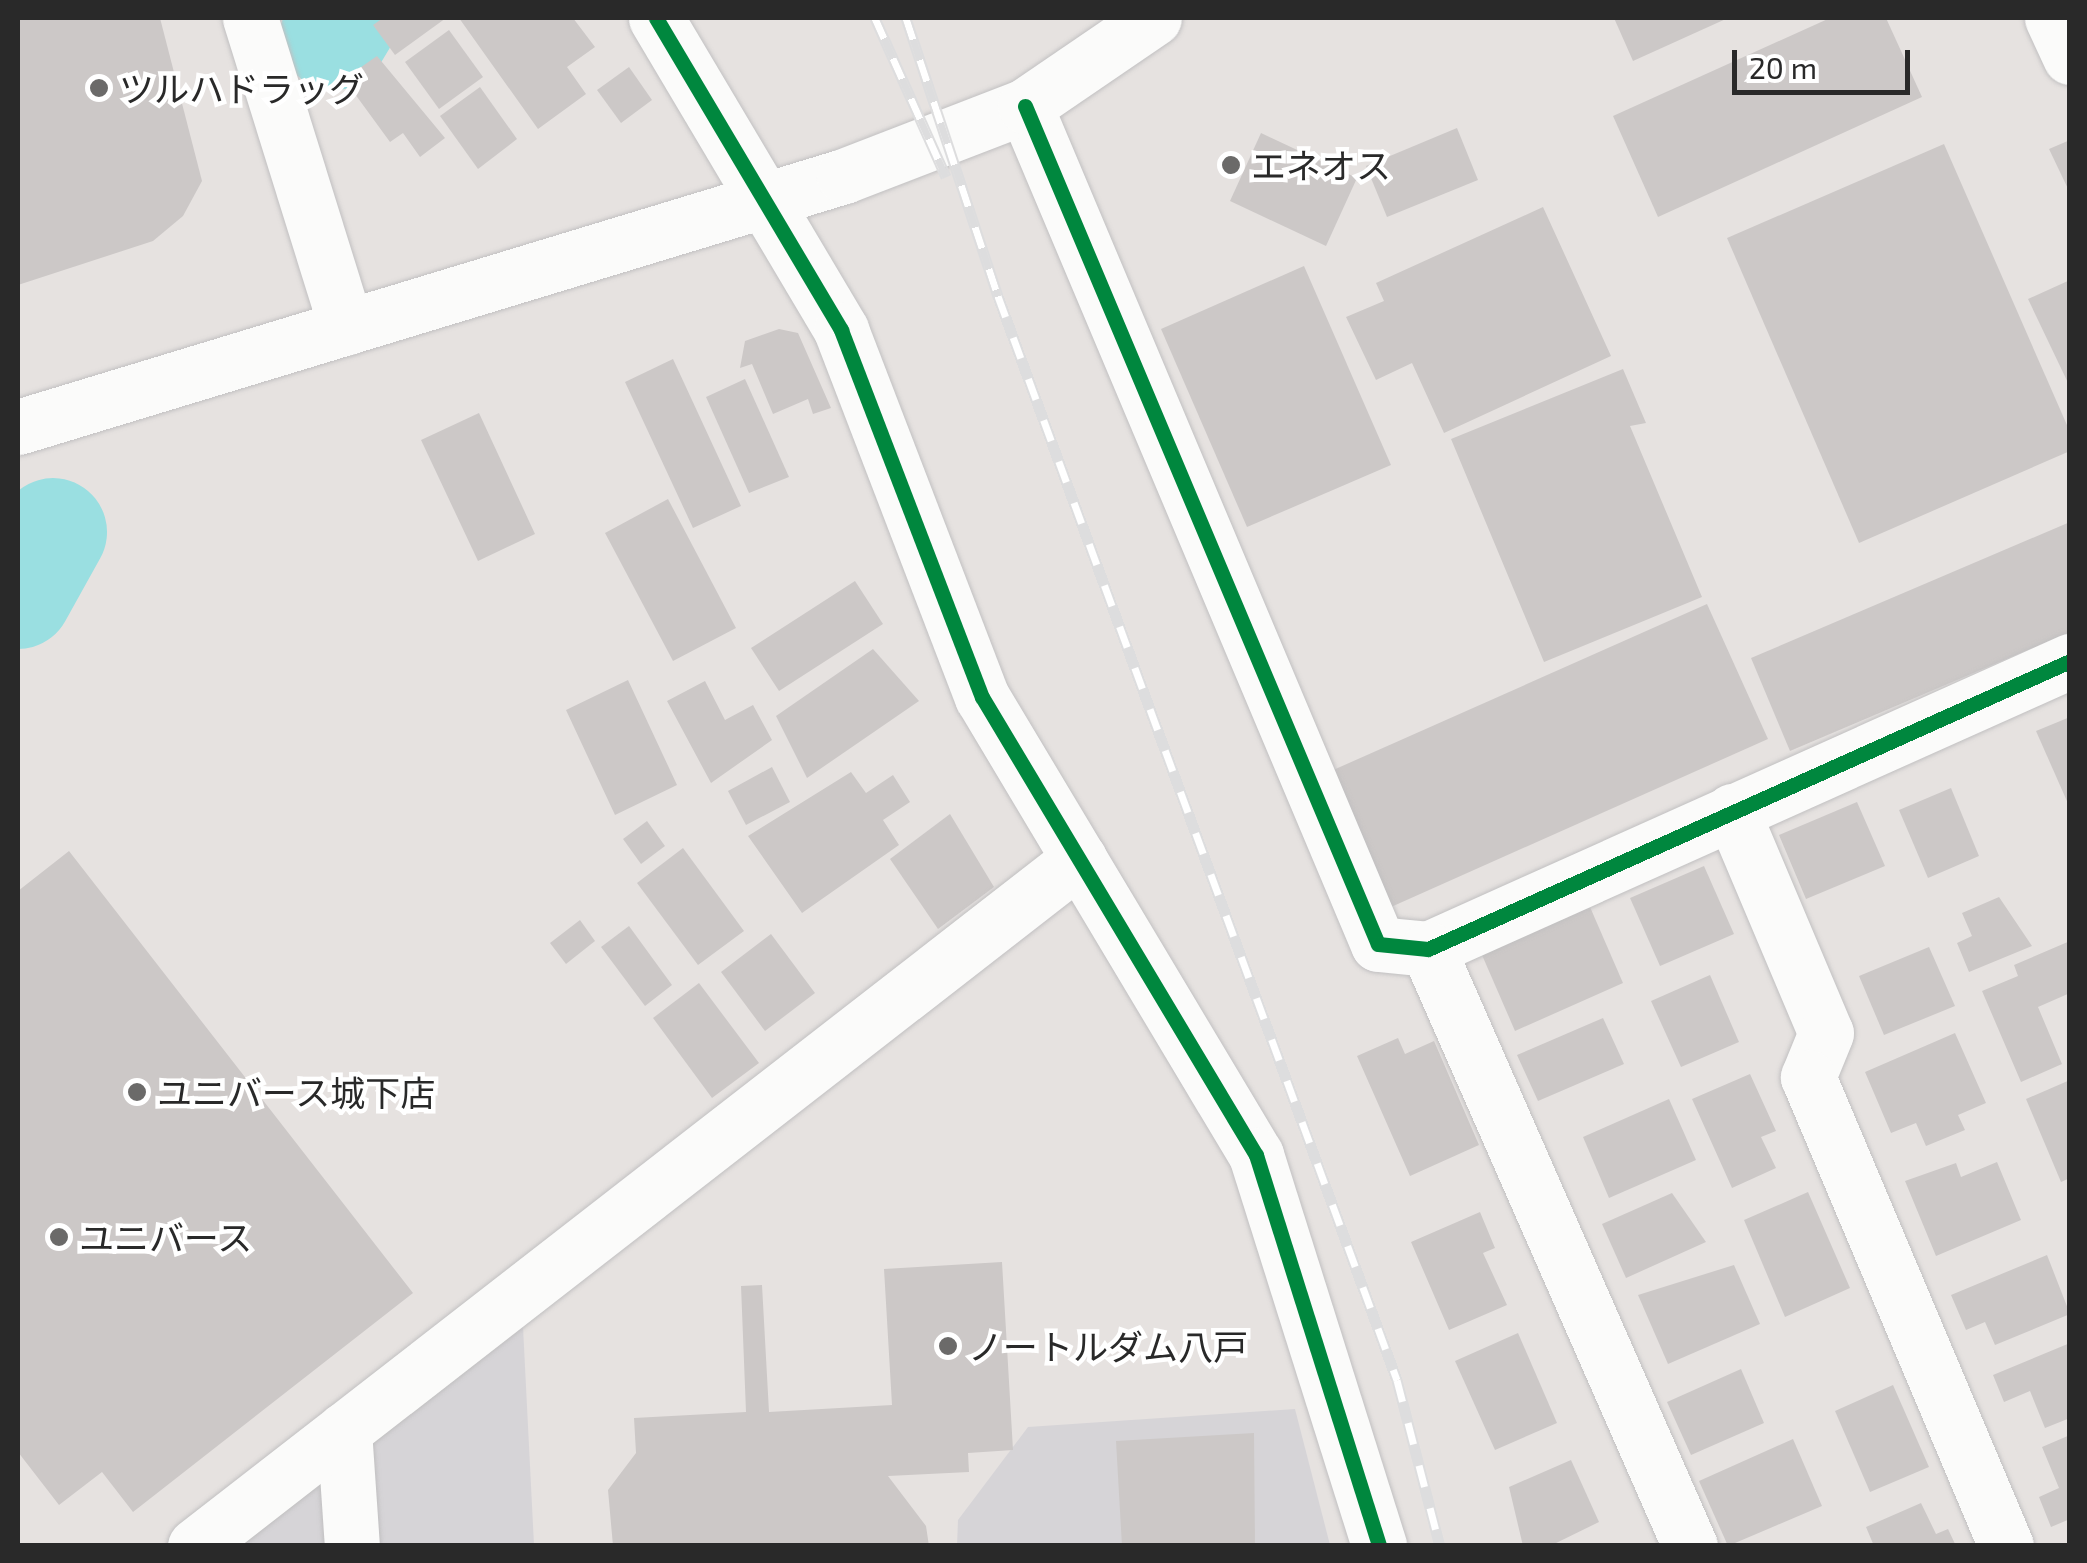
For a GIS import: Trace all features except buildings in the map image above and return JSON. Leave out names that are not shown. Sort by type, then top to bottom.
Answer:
[{"type":"street","points":[[250,18],[346,327]]},
{"type":"street","points":[[656,18],[708,116],[770,198],[841,330],[982,697],[1256,1155],[1379,1546]]},
{"type":"street","points":[[2052,18],[2070,57]]},
{"type":"street","points":[[18,427],[770,198],[1025,106],[1140,22]]},
{"type":"street","points":[[1025,106],[1378,944],[1428,948],[2070,661]]},
{"type":"street","points":[[1732,811],[1826,1033],[1808,1076],[2006,1546]]},
{"type":"street","points":[[196,1546],[1079,859]]},
{"type":"street","points":[[1428,948],[1690,1546]]},
{"type":"street","points":[[344,1430],[352,1546]]},
{"type":"shaded area","points":[[523,1327],[534,1545],[242,1545]]},
{"type":"shaded area","points":[[1295,1409],[1330,1545],[957,1546],[958,1520],[1028,1427]]},
{"type":"waterway","points":[[334,36],[345,18]]},
{"type":"waterway","points":[[18,595],[53,532]]},
{"type":"railway","points":[[875,18],[946,177]]},
{"type":"railway","points":[[906,18],[998,296],[1397,1380],[1440,1546]]},
{"type":"cycle path","points":[[656,18],[841,330],[982,697],[1256,1155],[1379,1546]]},
{"type":"cycle path","points":[[1025,106],[1378,944],[1428,949],[2070,661]]},
{"type":"place","name":"ツルハドラッグ","points":[[99,88]]},
{"type":"place","name":"エネオス","points":[[1231,165]]},
{"type":"place","name":"ユニバース城下店","points":[[137,1092]]},
{"type":"place","name":"ユニバース","points":[[59,1237]]},
{"type":"place","name":"ノートルダム八戸","points":[[948,1346]]}]
